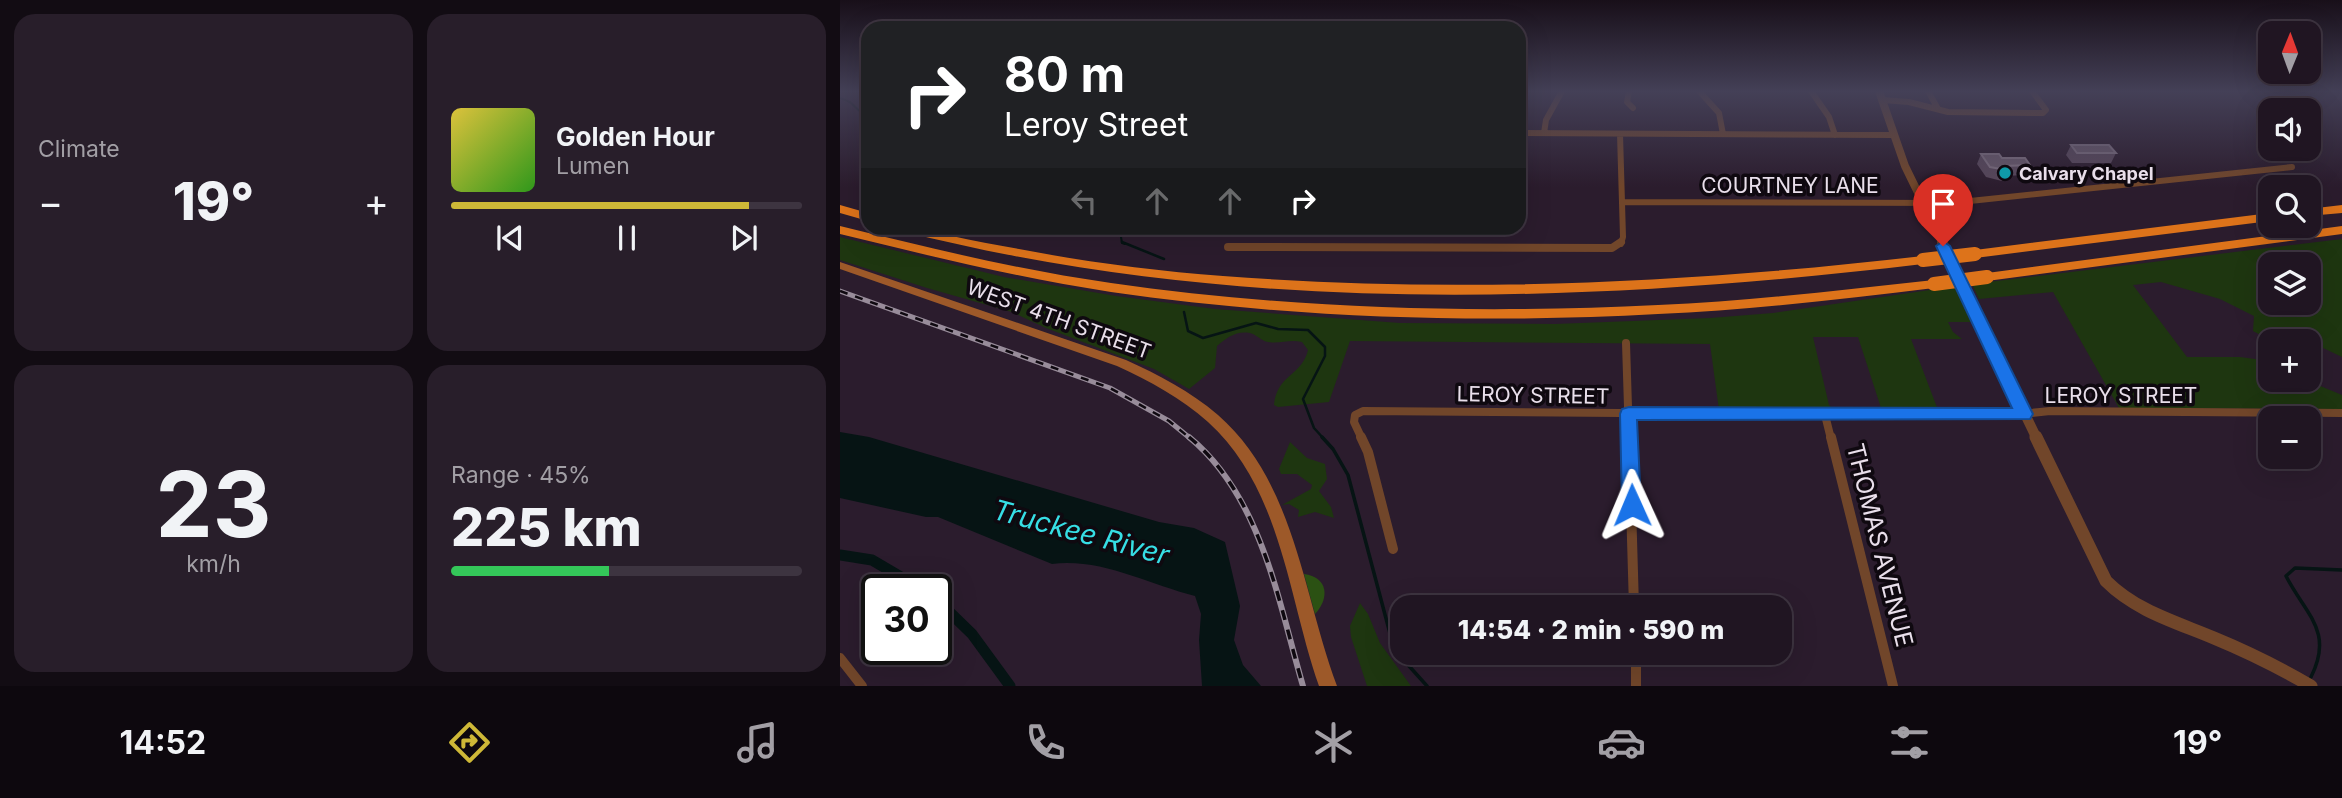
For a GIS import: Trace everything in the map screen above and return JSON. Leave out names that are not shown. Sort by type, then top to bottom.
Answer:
[{"type":"highway","points":[[2321,211],[2342,208]]},
{"type":"highway","points":[[840,209],[861,215]]},
{"type":"highway","points":[[935,235],[1098,266],[1245,282],[1373,290],[1511,292],[1652,287],[1788,277],[2258,219]]},
{"type":"highway","points":[[840,230],[975,265],[1070,283],[1186,299],[1357,312],[1506,316],[1666,312],[1784,302],[2342,230]]},
{"type":"main road","name":"WEST 4TH STREET","points":[[840,265],[1112,357],[1168,384],[1216,420],[1246,456],[1268,495],[1328,686]]},
{"type":"street","points":[[1544,133],[1546,123]]},
{"type":"street","points":[[1721,123],[1723,134]]},
{"type":"street","points":[[1832,123],[1835,135]]},
{"type":"street","points":[[1890,123],[1923,203],[2106,581],[2138,607],[2254,655],[2311,686]]},
{"type":"street","points":[[1526,133],[1894,135]]},
{"type":"street","points":[[1228,247],[1594,249],[1618,246],[1623,237],[1620,134]]},
{"type":"street","name":"COURTNEY LANE","points":[[1622,202],[1973,201],[2292,167]]},
{"type":"street","points":[[1626,343],[1634,595]]},
{"type":"street","name":"LEROY STREET","points":[[1393,548],[1368,452],[1354,422],[1355,415],[1371,411],[1825,415],[2024,414],[2050,411],[2342,413]]},
{"type":"street","name":"THOMAS AVENUE","points":[[1825,415],[1893,686]]},
{"type":"street","points":[[840,658],[862,686]]},
{"type":"street","points":[[1636,665],[1636,686]]},
{"type":"green space","points":[[840,237],[1004,277],[1116,296],[1215,309],[1400,323],[1555,324],[1710,318],[1773,313],[1957,286],[1974,322],[1948,322],[1953,332],[1962,339],[1911,339],[1938,410],[1882,411],[1858,337],[1813,337],[1829,405],[1836,411],[1719,410],[1710,344],[1350,341],[1329,402],[1278,407],[1274,405],[1280,387],[1305,359],[1308,350],[1302,342],[1268,342],[1243,332],[1234,335],[1217,346],[1215,368],[1189,389],[1154,369],[1046,328],[1012,312],[840,260]]},
{"type":"green space","points":[[2342,239],[2342,357],[2321,347],[2321,329],[2258,329],[2258,334],[2253,331],[2254,316],[2220,299],[2161,282],[2133,285],[2187,357],[2258,359],[2258,392],[2321,392],[2321,386],[2342,395],[2342,409],[2321,409],[2321,406],[2119,408],[2053,292],[1979,299],[1972,284]]},
{"type":"green space","points":[[1290,442],[1307,458],[1325,464],[1327,479],[1319,491],[1331,507],[1334,518],[1315,512],[1298,517],[1299,510],[1289,504],[1282,505],[1311,489],[1312,485],[1297,474],[1281,474],[1279,469]]},
{"type":"green space","points":[[1304,574],[1318,579],[1324,589],[1323,601],[1315,614]]},
{"type":"green space","points":[[1360,603],[1390,657],[1390,665],[1396,665],[1411,686],[1367,686],[1350,626]]},
{"type":"water","name":"Truckee River","points":[[840,432],[869,437],[1159,522],[1194,528],[1225,542],[1240,606],[1234,640],[1243,665],[1261,686],[1202,686],[1199,640],[1201,614],[1195,596],[1107,568],[1071,563],[1052,564],[938,517],[926,517],[840,498]]},
{"type":"building","points":[[2071,145],[2109,145],[2116,153],[2077,153]]},
{"type":"building","points":[[1981,154],[2025,158],[2030,165],[2004,166],[2006,170],[1990,167]]},
{"type":"waterway","points":[[1123,235],[1122,243],[1125,244]]},
{"type":"waterway","points":[[1122,242],[1164,259]]},
{"type":"waterway","points":[[1184,312],[1188,331],[1203,338],[1256,323],[1278,329],[1308,330],[1325,347],[1325,356],[1303,399],[1314,428],[1324,439]]},
{"type":"waterway","points":[[1322,437],[1333,449],[1348,475],[1392,641],[1400,656],[1427,686]]},
{"type":"waterway","points":[[840,555],[872,560],[896,574]]},
{"type":"waterway","points":[[2311,677],[2320,647],[2318,635],[2315,624],[2286,576],[2295,568],[2342,570]]},
{"type":"waterway","points":[[952,615],[972,634],[1010,686]]},
{"type":"railway","points":[[840,291],[1110,388],[1169,421],[1191,439]]},
{"type":"railway","points":[[1189,437],[1214,461],[1251,520],[1275,586],[1303,686]]},
{"type":"place","name":"Calvary Chapel","points":[[2005,173]]},
{"type":"route","points":[[1632,505],[1629,414],[2024,414],[1943,246]]}]
